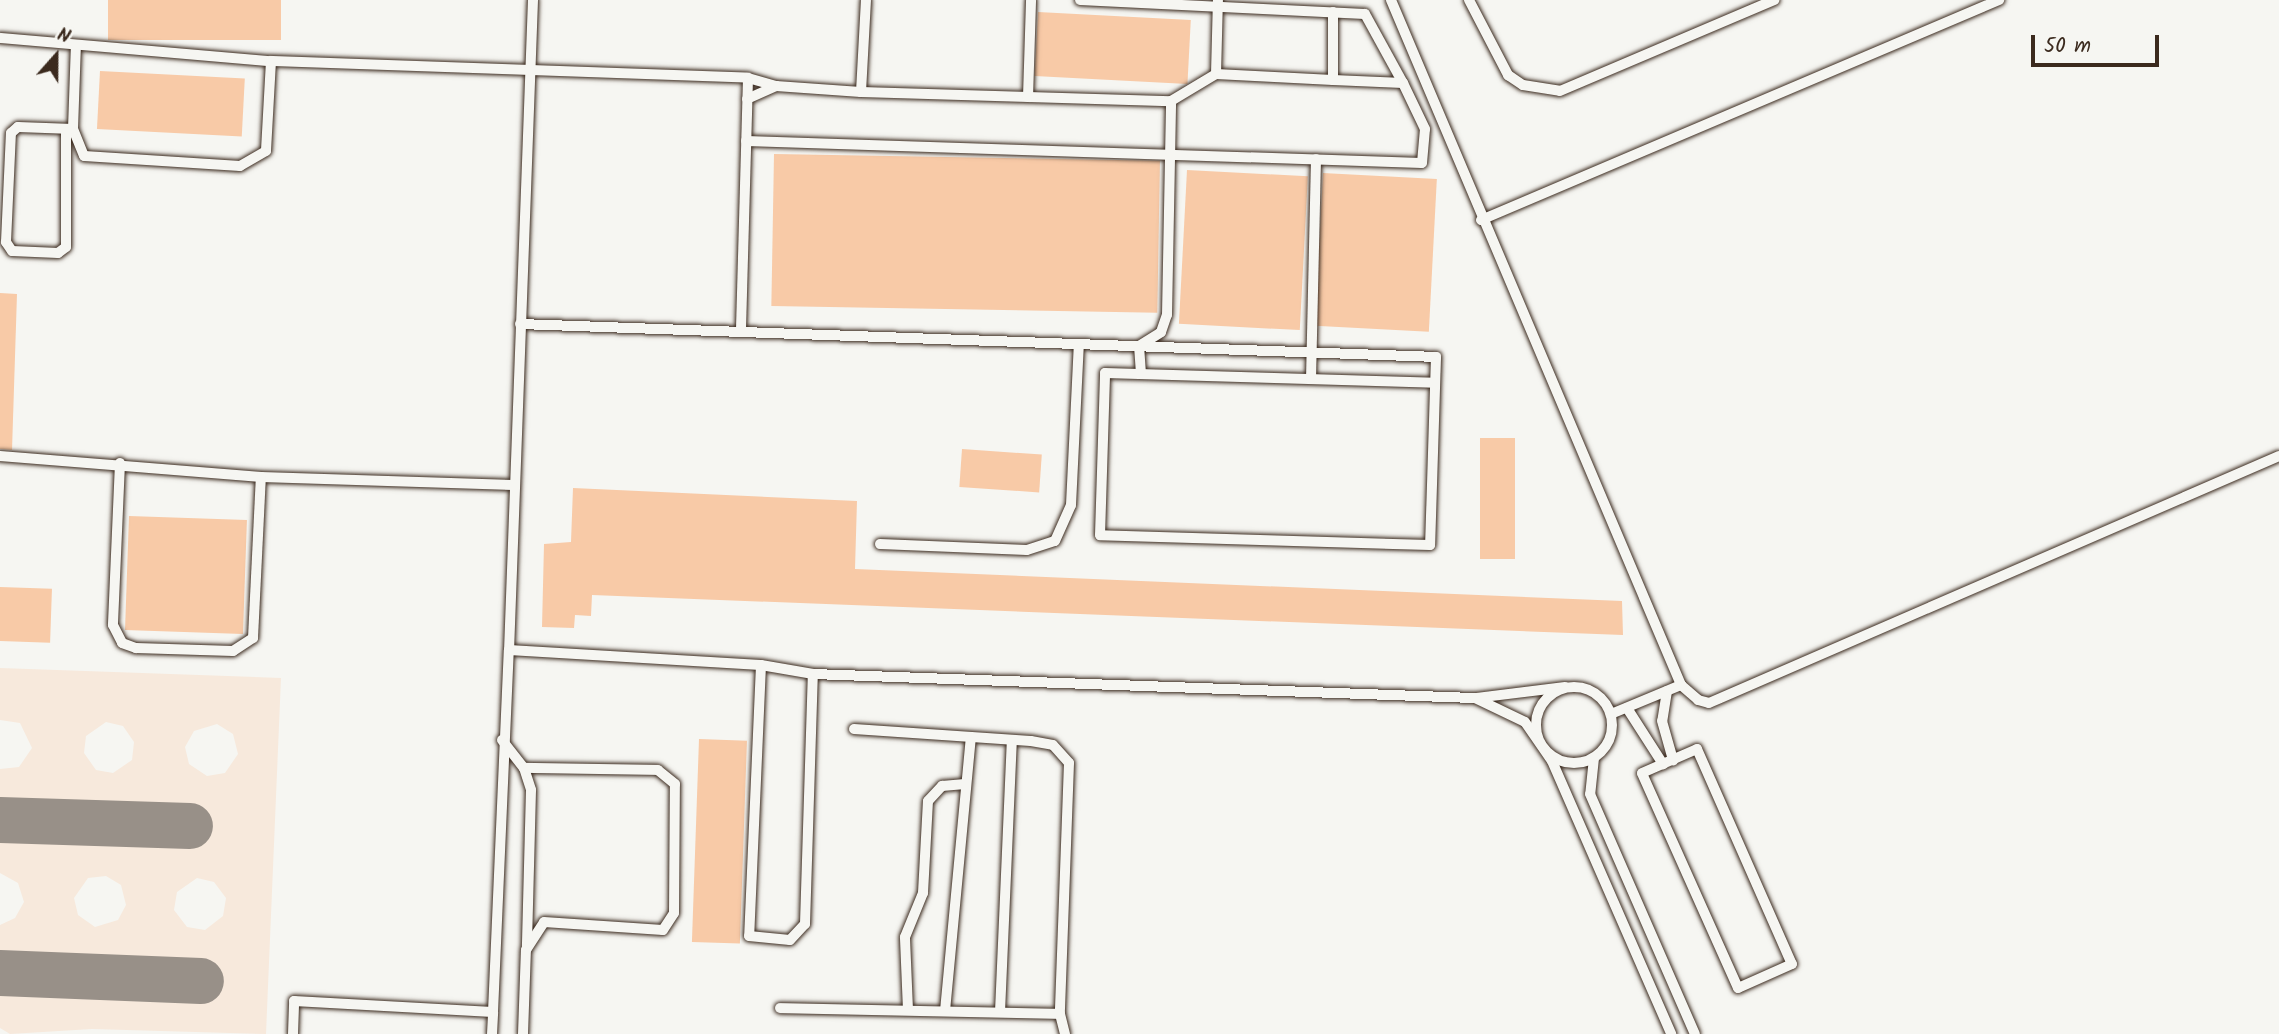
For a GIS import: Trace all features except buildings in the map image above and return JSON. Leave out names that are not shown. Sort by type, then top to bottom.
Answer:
[{"type":"lane","points":[[492,1034],[533,0]]},
{"type":"lane","points":[[861,92],[866,0]]},
{"type":"lane","points":[[1028,97],[1031,0]]},
{"type":"lane","points":[[746,141],[1422,163],[1425,129],[1365,14],[1217,3],[1080,0]]},
{"type":"lane","points":[[1391,0],[1681,685],[1709,703],[2279,456]]},
{"type":"lane","points":[[1469,0],[1508,75],[1523,85],[1560,92],[1774,0]]},
{"type":"lane","points":[[1482,220],[1999,0]]},
{"type":"lane","points":[[1216,74],[1217,3]]},
{"type":"lane","points":[[1333,12],[1333,80]]},
{"type":"lane","points":[[0,38],[271,61],[748,78],[776,86],[861,92],[1171,101],[1216,74],[1403,83]]},
{"type":"lane","points":[[70,129],[18,127],[11,133],[6,242],[12,251],[58,253],[66,247],[76,45]]},
{"type":"lane","points":[[70,129],[84,156],[99,161],[254,163],[270,138],[271,61]]},
{"type":"lane","points":[[741,332],[748,78]]},
{"type":"lane","points":[[747,99],[776,86]]},
{"type":"lane","points":[[1139,346],[1161,332],[1167,315],[1171,101]]},
{"type":"lane","points":[[1311,379],[1316,159]]},
{"type":"lane","points":[[520,324],[1436,357],[1430,545],[1100,534],[1105,373],[1435,383]]},
{"type":"lane","points":[[880,544],[1027,550],[1055,541],[1071,505],[1079,344]]},
{"type":"lane","points":[[1139,346],[1141,374]]},
{"type":"lane","points":[[0,456],[120,463],[261,477],[513,485]]},
{"type":"lane","points":[[120,463],[113,625],[122,643],[136,648],[233,651],[253,638],[261,477]]},
{"type":"lane","points":[[509,650],[761,665],[813,674],[1475,698],[1565,687],[1594,691],[1611,714],[1610,739],[1594,758],[1590,794],[1695,1034]]},
{"type":"lane","points":[[761,665],[749,936],[790,940],[804,924],[813,674]]},
{"type":"lane","points":[[1611,714],[1681,685]]},
{"type":"lane","points":[[1565,687],[1541,703],[1536,724],[1541,745],[1559,760],[1594,758]]},
{"type":"lane","points":[[1667,691],[1662,721],[1668,762]]},
{"type":"lane","points":[[1475,698],[1525,722],[1560,775],[1671,1034]]},
{"type":"lane","points":[[1627,708],[1668,762]]},
{"type":"lane","points":[[854,729],[1053,745],[1069,762],[1060,1014],[1065,1034]]},
{"type":"lane","points":[[945,1011],[971,737]]},
{"type":"lane","points":[[502,740],[524,768],[531,790],[523,1034]]},
{"type":"lane","points":[[1000,1012],[1012,740]]},
{"type":"lane","points":[[1697,750],[1792,964],[1738,988],[1643,773],[1668,762],[1697,750]]},
{"type":"lane","points":[[524,768],[658,771],[675,784],[674,913],[663,930],[544,922],[526,950]]},
{"type":"lane","points":[[908,1010],[905,937],[923,893],[928,801],[942,786],[965,785]]},
{"type":"lane","points":[[293,1034],[295,1001],[493,1012]]},
{"type":"lane","points":[[780,1008],[1060,1014]]},
{"type":"shaded area","points":[[0,668],[281,678],[266,1034],[92,1029],[10,1034],[0,1028],[0,925],[15,918],[24,902],[18,883],[0,873],[0,769],[19,767],[32,748],[20,723],[0,720]],"holes":[[[106,722],[123,726],[134,742],[132,760],[113,773],[96,770],[84,753],[86,736]],[[217,724],[233,734],[238,754],[225,773],[207,776],[189,764],[185,747],[194,731]],[[106,876],[121,885],[126,905],[118,920],[95,927],[78,915],[74,898],[88,878]],[[197,878],[214,882],[226,898],[223,916],[205,930],[187,927],[174,910],[177,892]]]},
{"type":"taxiway","points":[[0,820],[190,826]]},
{"type":"taxiway","points":[[0,973],[201,981]]}]
